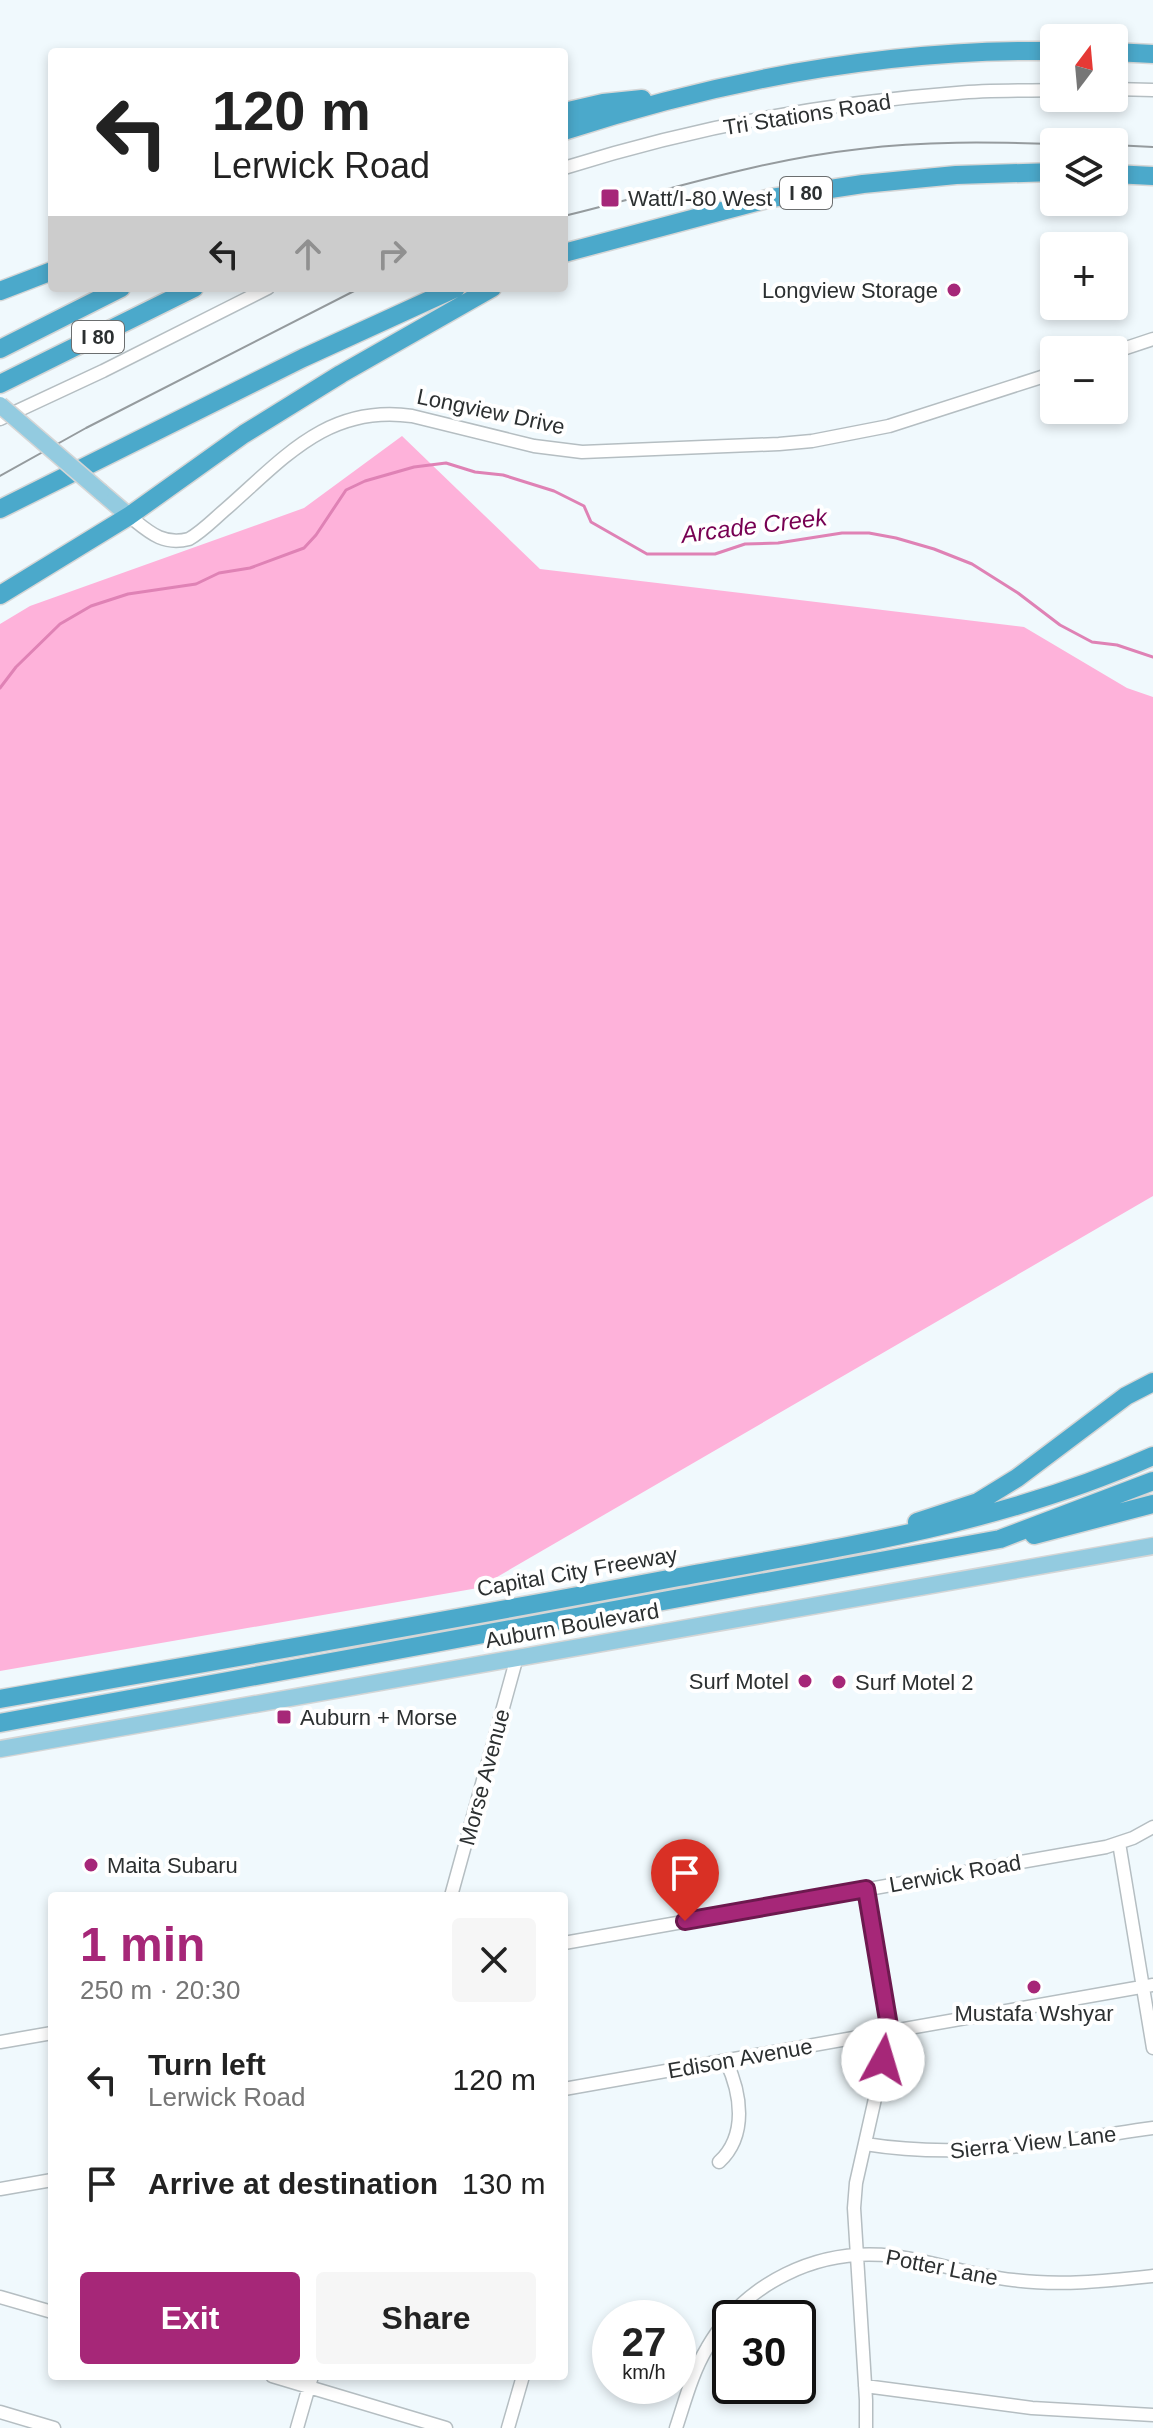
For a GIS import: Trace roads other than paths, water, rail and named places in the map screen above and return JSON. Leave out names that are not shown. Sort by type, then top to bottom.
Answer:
[{"type":"highway","points":[[568,130],[689,96],[823,69],[925,57],[1040,52]]},
{"type":"highway","points":[[1128,53],[1153,54]]},
{"type":"highway","points":[[568,111],[603,103],[689,96]]},
{"type":"highway","name":"I 80","points":[[568,252],[771,198],[863,184],[956,175],[1040,172]]},
{"type":"highway","points":[[1128,175],[1153,176]]},
{"type":"highway","points":[[0,291],[48,273]]},
{"type":"highway","points":[[0,349],[113,292]]},
{"type":"highway","name":"I 80","points":[[0,384],[186,292]]},
{"type":"highway","points":[[0,509],[303,358],[447,292]]},
{"type":"highway","points":[[0,595],[129,516],[244,434],[485,292]]},
{"type":"highway","points":[[0,523],[25,496]]},
{"type":"highway","points":[[794,1556],[978,1502],[1017,1478],[1126,1396],[1153,1382]]},
{"type":"highway","name":"Capital City Freeway","points":[[0,1699],[943,1527],[1034,1502],[1153,1456]]},
{"type":"highway","name":"Capital City Freeway","points":[[0,1723],[1000,1539],[1153,1481]]},
{"type":"highway","points":[[1000,1539],[1046,1534],[1153,1504]]},
{"type":"main road","name":"Longview Drive","points":[[0,405],[129,516]]},
{"type":"main road","name":"Auburn Boulevard","points":[[0,1749],[1153,1546]]},
{"type":"street","points":[[1128,89],[1153,90]]},
{"type":"street","name":"Tri Stations Road","points":[[568,167],[636,145],[804,110],[958,93],[1040,90]]},
{"type":"street","points":[[0,419],[260,292]]},
{"type":"street","points":[[1128,347],[1153,339]]},
{"type":"street","name":"Longview Drive","points":[[129,516],[161,540],[179,542],[189,539],[305,440],[333,424],[359,416],[396,413],[534,446],[582,452],[779,444],[827,439],[889,426],[1040,377]]},
{"type":"street","name":"Morse Avenue","points":[[452,1892],[517,1657]]},
{"type":"street","name":"Lerwick Road","points":[[568,1942],[1119,1843],[1153,1827]]},
{"type":"street","points":[[1119,1843],[1149,1986],[1153,2048]]},
{"type":"street","points":[[866,1889],[890,2032],[854,2208],[866,2428]]},
{"type":"street","name":"Edison Avenue","points":[[568,2088],[1149,1986]]},
{"type":"street","points":[[0,2042],[48,2034]]},
{"type":"street","points":[[719,2162],[734,2141],[739,2124],[736,2086],[726,2061]]},
{"type":"street","name":"Sierra View Lane","points":[[865,2144],[917,2151],[960,2152],[1013,2148],[1153,2128]]},
{"type":"street","points":[[0,2189],[48,2181]]},
{"type":"street","name":"Potter Lane","points":[[676,2428],[706,2349],[738,2308],[786,2274],[822,2260],[855,2255],[896,2256],[1015,2281],[1084,2282],[1153,2276]]},
{"type":"street","points":[[0,2297],[48,2311]]},
{"type":"street","points":[[508,2428],[522,2380]]},
{"type":"street","points":[[297,2428],[310,2381],[446,2428]]},
{"type":"street","points":[[865,2386],[1008,2406],[1153,2415]]},
{"type":"street","points":[[0,2412],[54,2428]]},
{"type":"waterway","name":"Arcade Creek","points":[[0,688],[16,667],[60,624],[91,606],[128,594],[196,584],[219,573],[250,568],[304,548],[346,490],[365,481],[414,467],[446,463],[475,472],[503,475],[554,491],[584,506],[591,522],[647,554],[715,554],[745,544],[778,543],[842,533],[869,533],[896,538],[972,564],[1060,625],[1092,642],[1117,645],[1153,657]]},
{"type":"tram line","points":[[568,215],[748,169],[822,154],[932,143],[1040,144]]},
{"type":"tram line","points":[[1128,146],[1153,147]]},
{"type":"tram line","points":[[0,476],[86,428],[352,292]]},
{"type":"place","name":"Watt/I-80 West","points":[[610,198]]},
{"type":"place","name":"Longview Storage","points":[[954,290]]},
{"type":"place","name":"Surf Motel","points":[[805,1681]]},
{"type":"place","name":"Surf Motel 2","points":[[839,1682]]},
{"type":"place","name":"Auburn + Morse","points":[[284,1717]]},
{"type":"place","name":"Maita Subaru","points":[[91,1865]]},
{"type":"place","name":"Mustafa Wshyar","points":[[1034,1987]]}]
